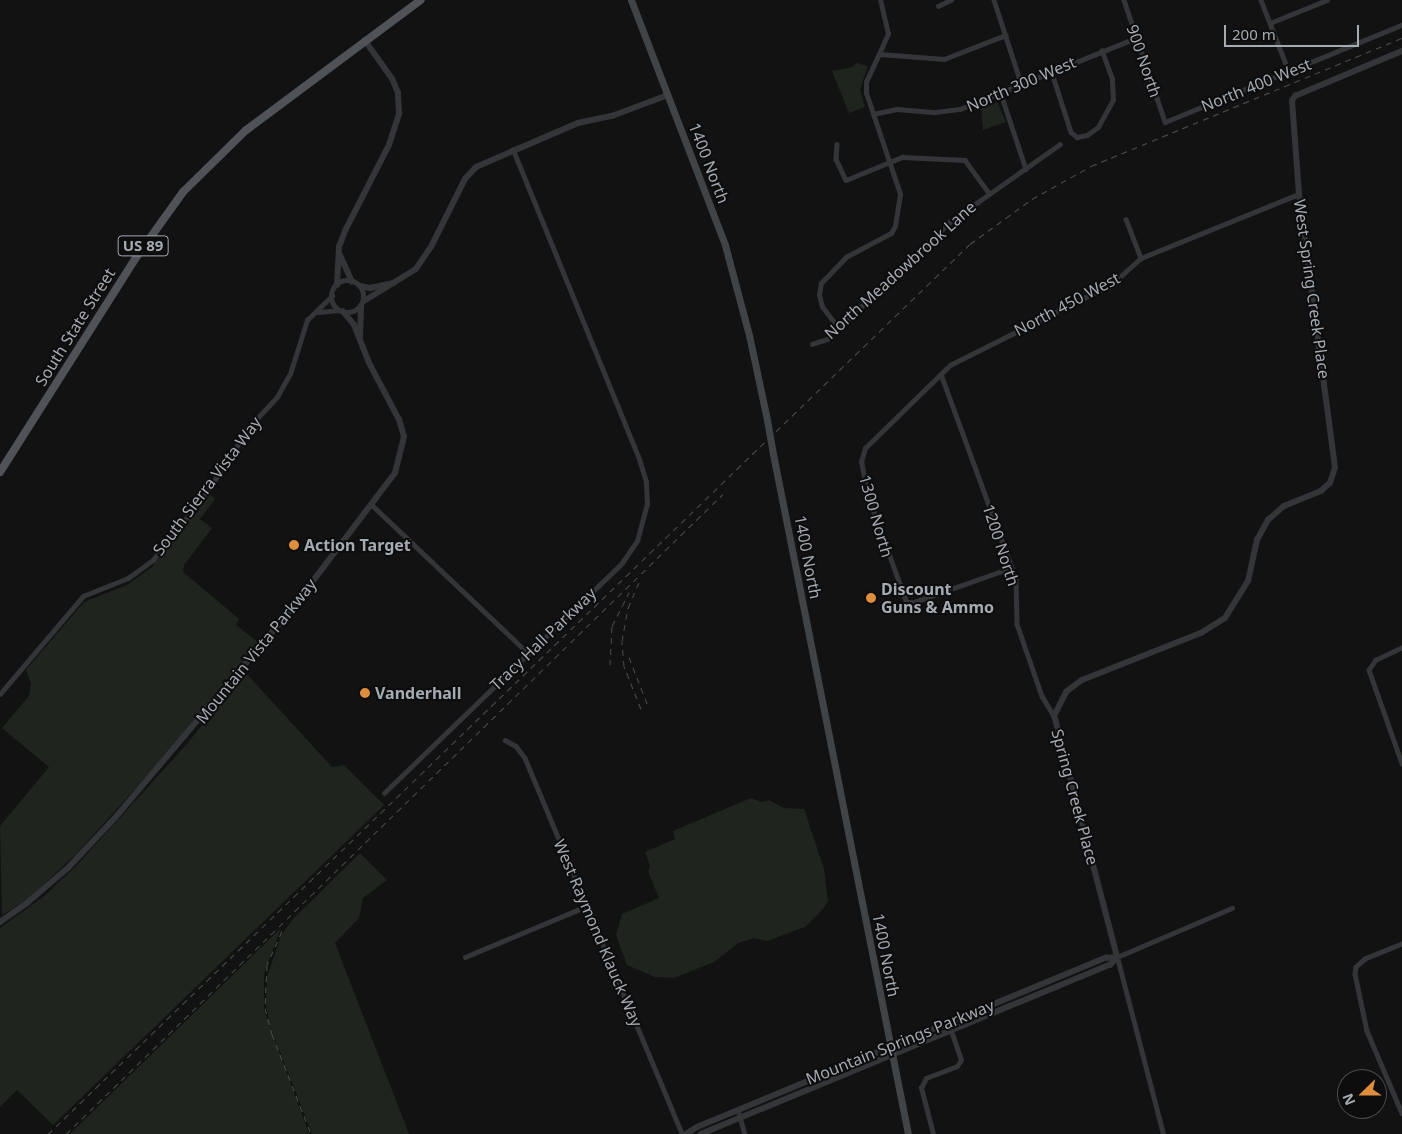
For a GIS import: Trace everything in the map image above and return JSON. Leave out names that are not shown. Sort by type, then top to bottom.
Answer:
[{"type":"main road","name":"US 89","points":[[365,41],[421,0]]},
{"type":"main road","name":"1400 North","points":[[631,0],[725,245],[748,329],[908,1134]]},
{"type":"main road","name":"South State Street","points":[[0,472],[135,259],[183,192],[245,131],[365,41]]},
{"type":"street","points":[[838,328],[826,315],[819,289],[826,276],[846,257],[894,230],[900,194],[873,114],[866,82],[888,34],[880,0]]},
{"type":"street","points":[[938,6],[951,0]]},
{"type":"street","points":[[994,0],[1022,86]]},
{"type":"street","name":"900 North","points":[[1124,0],[1165,122]]},
{"type":"street","points":[[1261,0],[1289,72]]},
{"type":"street","points":[[1270,23],[1327,0]]},
{"type":"street","name":"North 400 West","points":[[1165,122],[1402,25]]},
{"type":"street","points":[[880,54],[944,59],[1006,35]]},
{"type":"street","name":"North 300 West","points":[[873,114],[897,109],[950,111],[1022,86],[1050,70],[1136,38]]},
{"type":"street","points":[[341,311],[332,296],[337,285],[340,254],[345,231],[389,144],[399,114],[398,93],[392,78],[365,41]]},
{"type":"street","points":[[1050,70],[1071,132],[1075,136],[1084,137],[1093,132],[1110,109],[1114,86],[1102,51]]},
{"type":"street","name":"West Spring Creek Place","points":[[1330,483],[1335,468],[1299,194],[1291,114],[1295,96],[1402,51]]},
{"type":"street","points":[[1001,94],[1026,169]]},
{"type":"street","points":[[317,312],[353,312],[393,283],[416,270],[470,173],[483,162],[578,123],[625,112],[668,95]]},
{"type":"street","points":[[837,144],[836,159],[846,180],[902,157],[965,160],[988,192]]},
{"type":"street","name":"North Meadowbrook Lane","points":[[812,344],[827,339],[944,227],[988,192],[1026,169],[1060,144]]},
{"type":"street","name":"Tracy Hall Parkway","points":[[384,793],[622,563],[637,541],[647,504],[646,482],[639,459],[513,149]]},
{"type":"street","name":"North 450 West","points":[[862,455],[869,444],[950,365],[1112,284],[1141,258],[1299,194]]},
{"type":"street","points":[[1126,219],[1141,258]]},
{"type":"street","points":[[340,254],[352,281],[361,286],[370,288],[393,283]]},
{"type":"street","points":[[337,285],[352,281]]},
{"type":"street","points":[[361,286],[363,304]]},
{"type":"street","name":"South Sierra Vista Way","points":[[0,694],[83,596],[128,578],[153,560],[284,386],[303,327],[332,296]]},
{"type":"street","name":"Mountain Vista Parkway","points":[[360,337],[363,304]]},
{"type":"street","name":"Mountain Vista Parkway","points":[[0,921],[27,904],[68,868],[121,812],[291,610],[395,473],[404,437],[399,420],[369,363],[360,337],[341,311]]},
{"type":"street","name":"1200 North","points":[[940,374],[1016,579],[1017,624],[1042,696],[1054,716]]},
{"type":"street","name":"1300 North","points":[[862,455],[866,490],[878,529],[906,602],[913,603],[1012,568]]},
{"type":"street","name":"Spring Creek Place","points":[[1163,1134],[1054,716],[1066,692],[1082,680],[1200,633],[1225,618],[1248,581],[1257,540],[1268,520],[1284,506],[1321,491],[1330,483]]},
{"type":"street","points":[[371,504],[528,653]]},
{"type":"street","points":[[1402,648],[1373,662],[1369,675],[1402,763]]},
{"type":"street","name":"West Raymond Klauck Way","points":[[505,740],[516,746],[525,758],[684,1134]]},
{"type":"street","points":[[465,957],[587,906]]},
{"type":"street","name":"Mountain Springs Parkway","points":[[684,1134],[948,1023],[1106,958],[1117,957],[1232,908]]},
{"type":"street","points":[[1402,944],[1365,959],[1355,970],[1368,1030],[1402,1114]]},
{"type":"street","name":"Mountain Springs Parkway","points":[[701,1134],[1110,966],[1117,957]]},
{"type":"street","points":[[933,1134],[921,1088],[926,1078],[957,1066],[961,1060],[948,1023]]},
{"type":"street","points":[[738,1110],[745,1134]]},
{"type":"shaded area","points":[[856,63],[868,66],[860,89],[865,107],[849,113],[832,71],[853,67]]},
{"type":"shaded area","points":[[997,102],[1006,122],[983,130],[981,108]]},
{"type":"shaded area","points":[[210,494],[215,499],[200,519],[212,528],[184,565],[183,572],[239,619],[236,625],[258,642],[175,745],[76,854],[27,900],[2,915],[0,826],[49,767],[2,728],[29,696],[31,683],[26,670],[84,602],[127,585],[152,567]]},
{"type":"shaded area","points":[[245,672],[332,767],[344,765],[384,805],[53,1125],[17,1090],[0,1107],[0,928],[43,897],[77,865],[186,745]]},
{"type":"shaded area","points":[[751,798],[761,802],[769,800],[784,808],[804,809],[824,869],[828,901],[823,909],[805,927],[767,941],[754,938],[738,943],[714,962],[674,978],[655,977],[627,965],[616,935],[622,914],[659,898],[648,872],[650,866],[645,852],[675,839],[673,831]]},
{"type":"shaded area","points":[[360,853],[387,880],[363,898],[359,918],[335,943],[409,1134],[312,1134],[270,1026],[266,1004],[267,977],[281,936],[292,920]]},
{"type":"shaded area","points":[[281,928],[264,973],[264,1010],[309,1134],[70,1134]]},
{"type":"railway","points":[[48,1134],[970,244],[1032,199],[1091,166],[1402,38]]},
{"type":"railway","points":[[66,1134],[723,494]]},
{"type":"railway","points":[[641,578],[628,608],[622,641],[624,666],[641,709]]},
{"type":"railway","points":[[610,665],[612,626],[629,592]]},
{"type":"railway","points":[[629,657],[648,706]]},
{"type":"railway","points":[[282,931],[267,965],[265,1008],[272,1034],[311,1134]]},
{"type":"place","name":"Action Target","points":[[294,545]]},
{"type":"place","name":"Discount Guns & Ammo","points":[[871,598]]},
{"type":"place","name":"Vanderhall","points":[[365,693]]}]
